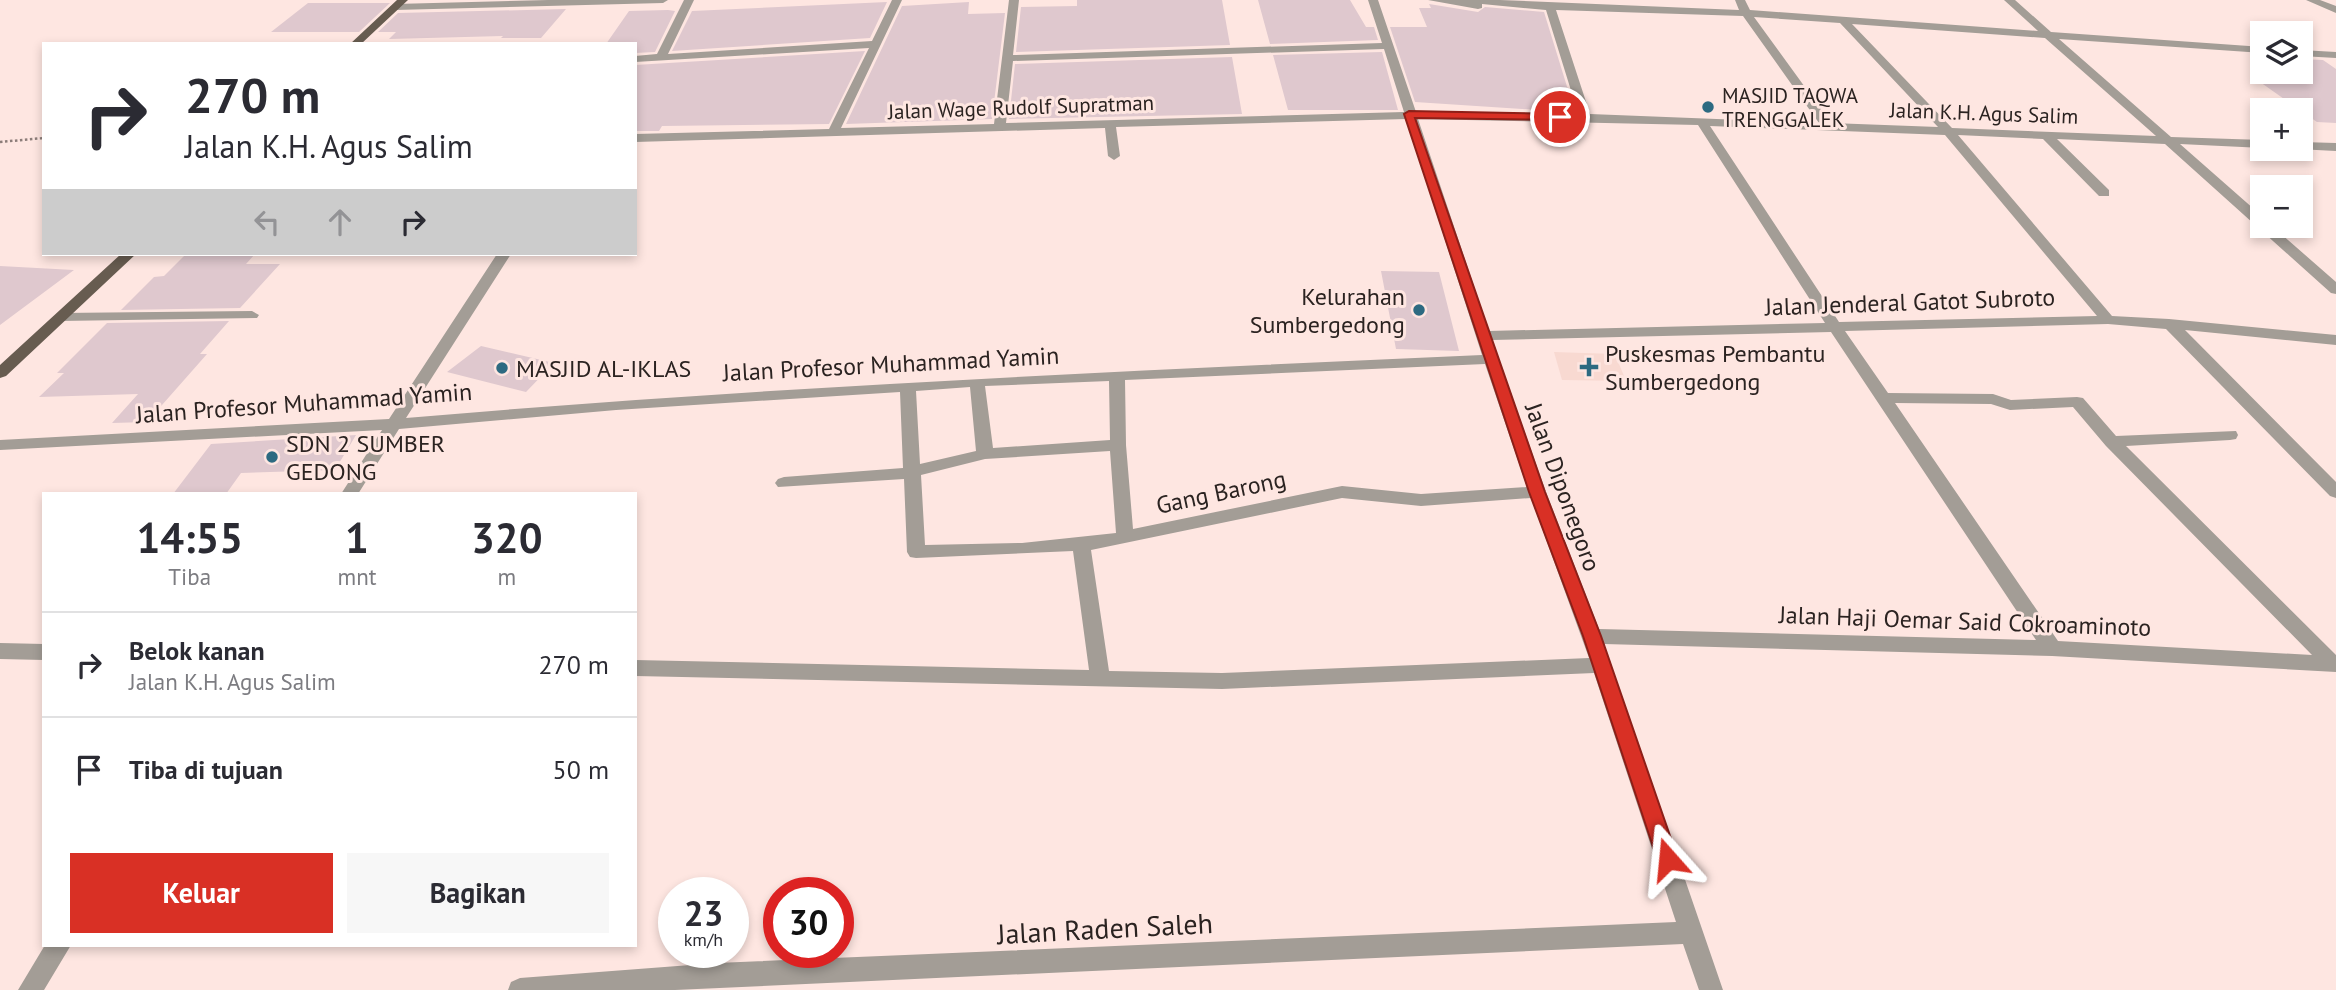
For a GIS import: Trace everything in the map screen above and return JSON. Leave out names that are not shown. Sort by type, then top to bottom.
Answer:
[{"type":"main road","points":[[357,42],[399,4]]},
{"type":"main road","points":[[0,373],[127,256]]},
{"type":"street","points":[[399,4],[663,0]]},
{"type":"street","points":[[660,57],[689,0]]},
{"type":"street","points":[[833,133],[897,0]]},
{"type":"street","points":[[1000,127],[1014,0]]},
{"type":"street","name":"Jalan Diponegoro","points":[[1373,0],[1491,359],[1537,492],[1592,636],[1711,990]]},
{"type":"street","points":[[1433,0],[1551,10],[1843,20],[2250,47]]},
{"type":"street","points":[[1468,0],[1551,10]]},
{"type":"street","points":[[1740,0],[1828,127]]},
{"type":"street","points":[[2009,0],[2250,213]]},
{"type":"street","points":[[2311,0],[2336,10]]},
{"type":"street","points":[[1551,10],[1585,117]]},
{"type":"street","points":[[1843,20],[1947,130],[2108,320]]},
{"type":"street","points":[[637,59],[878,44]]},
{"type":"street","points":[[1007,58],[1387,46]]},
{"type":"street","points":[[2318,51],[2336,49]]},
{"type":"street","points":[[2313,51],[2336,55]]},
{"type":"street","name":"Jalan K.H. Agus Salim","points":[[1409,114],[1585,117],[2250,143]]},
{"type":"street","name":"Jalan Wage Rudolf Supratman","points":[[637,138],[1409,114]]},
{"type":"street","points":[[1702,122],[1835,327],[2052,648]]},
{"type":"street","points":[[1110,123],[1114,156]]},
{"type":"street","points":[[2046,135],[2104,193]]},
{"type":"street","points":[[2313,146],[2336,147]]},
{"type":"street","points":[[2278,238],[2336,290]]},
{"type":"street","points":[[350,492],[503,256]]},
{"type":"street","points":[[61,317],[252,315]]},
{"type":"street","name":"Jalan Jenderal Gatot Subroto","points":[[1484,336],[2108,320],[2169,323],[2336,340]]},
{"type":"street","points":[[2169,323],[2336,492]]},
{"type":"street","name":"Jalan Profesor Muhammad Yamin","points":[[0,445],[394,424],[616,405],[977,382],[1491,359]]},
{"type":"street","points":[[1117,376],[1118,444],[1125,538]]},
{"type":"street","points":[[977,382],[985,454]]},
{"type":"street","points":[[908,387],[914,472]]},
{"type":"street","points":[[1884,398],[1993,399],[2010,405],[2077,402],[2112,442],[2334,664]]},
{"type":"street","points":[[2112,442],[2230,435]]},
{"type":"street","points":[[784,483],[914,472],[985,454],[1118,444]]},
{"type":"street","name":"Gang Barong","points":[[914,472],[916,552],[1081,544],[1125,538],[1342,492],[1421,499],[1537,492]]},
{"type":"street","points":[[1081,544],[1100,678]]},
{"type":"street","name":"Jalan Haji Oemar Said Cokroaminoto","points":[[1592,636],[2052,648],[2334,664]]},
{"type":"street","points":[[0,651],[42,652]]},
{"type":"street","points":[[637,668],[1223,681],[1602,665]]},
{"type":"street","name":"Jalan Raden Saleh","points":[[520,990],[717,975],[1692,932]]},
{"type":"street","points":[[30,990],[58,947]]},
{"type":"path","points":[[0,142],[42,138]]},
{"type":"shaded area","name":"Puskesmas Pembantu Sumbergedong","points":[[1554,352],[1615,354],[1626,381],[1562,380]]},
{"type":"building","points":[[1077,0],[1222,0],[1230,45],[1016,52],[1021,7],[1077,6]]},
{"type":"building","points":[[1258,0],[1350,0],[1366,27],[1374,27],[1378,40],[1270,44]]},
{"type":"building","points":[[887,2],[870,38],[672,51],[692,11]]},
{"type":"building","points":[[969,2],[968,14],[1005,13],[992,119],[846,124],[902,6]]},
{"type":"building","points":[[308,3],[390,3],[359,32],[271,32]]},
{"type":"building","points":[[1429,4],[1478,12],[1485,7],[1544,12],[1573,106],[1557,106],[1559,110],[1539,110],[1415,102],[1390,27],[1427,27],[1419,8],[1431,8]]},
{"type":"building","points":[[566,9],[541,38],[501,38],[503,36],[389,39],[396,32],[378,32],[398,13]]},
{"type":"building","points":[[629,11],[675,11],[655,52],[637,53],[637,42],[607,42]]},
{"type":"building","points":[[865,51],[829,124],[662,126],[659,131],[637,131],[637,65]]},
{"type":"building","points":[[1382,52],[1398,110],[1288,110],[1273,55]]},
{"type":"building","points":[[1232,57],[1242,114],[1009,119],[1015,64]]},
{"type":"building","points":[[2313,60],[2323,60],[2336,69],[2336,123],[2317,122],[2313,119],[2313,98],[2283,98],[2263,84],[2313,84]]},
{"type":"building","points":[[184,256],[253,256],[246,264],[280,264],[240,308],[121,310],[154,277],[164,276]]},
{"type":"building","points":[[0,266],[74,270],[0,325]]},
{"type":"building","name":"Kelurahan Sumbergedong","points":[[1381,271],[1439,272],[1459,351],[1396,349]]},
{"type":"building","points":[[229,321],[200,354],[207,354],[147,422],[112,423],[138,394],[39,397],[64,373],[57,373],[107,323]]},
{"type":"building","name":"MASJID AL-IKLAS","points":[[481,346],[554,363],[526,392],[447,372]]},
{"type":"building","name":"SDN 2 SUMBER GEDONG","points":[[356,435],[335,470],[241,473],[227,492],[175,492],[211,444]]},
{"type":"place","name":"MASJID TAQWA TRENGGALEK","points":[[1708,107]]},
{"type":"place","name":"Kelurahan Sumbergedong","points":[[1419,310]]},
{"type":"place","name":"Puskesmas Pembantu Sumbergedong","points":[[1589,367]]},
{"type":"place","name":"MASJID AL-IKLAS","points":[[502,368]]},
{"type":"place","name":"SDN 2 SUMBER GEDONG","points":[[272,457]]},
{"type":"route","points":[[1560,117],[1409,114],[1537,492],[1592,636],[1668,859]]}]
